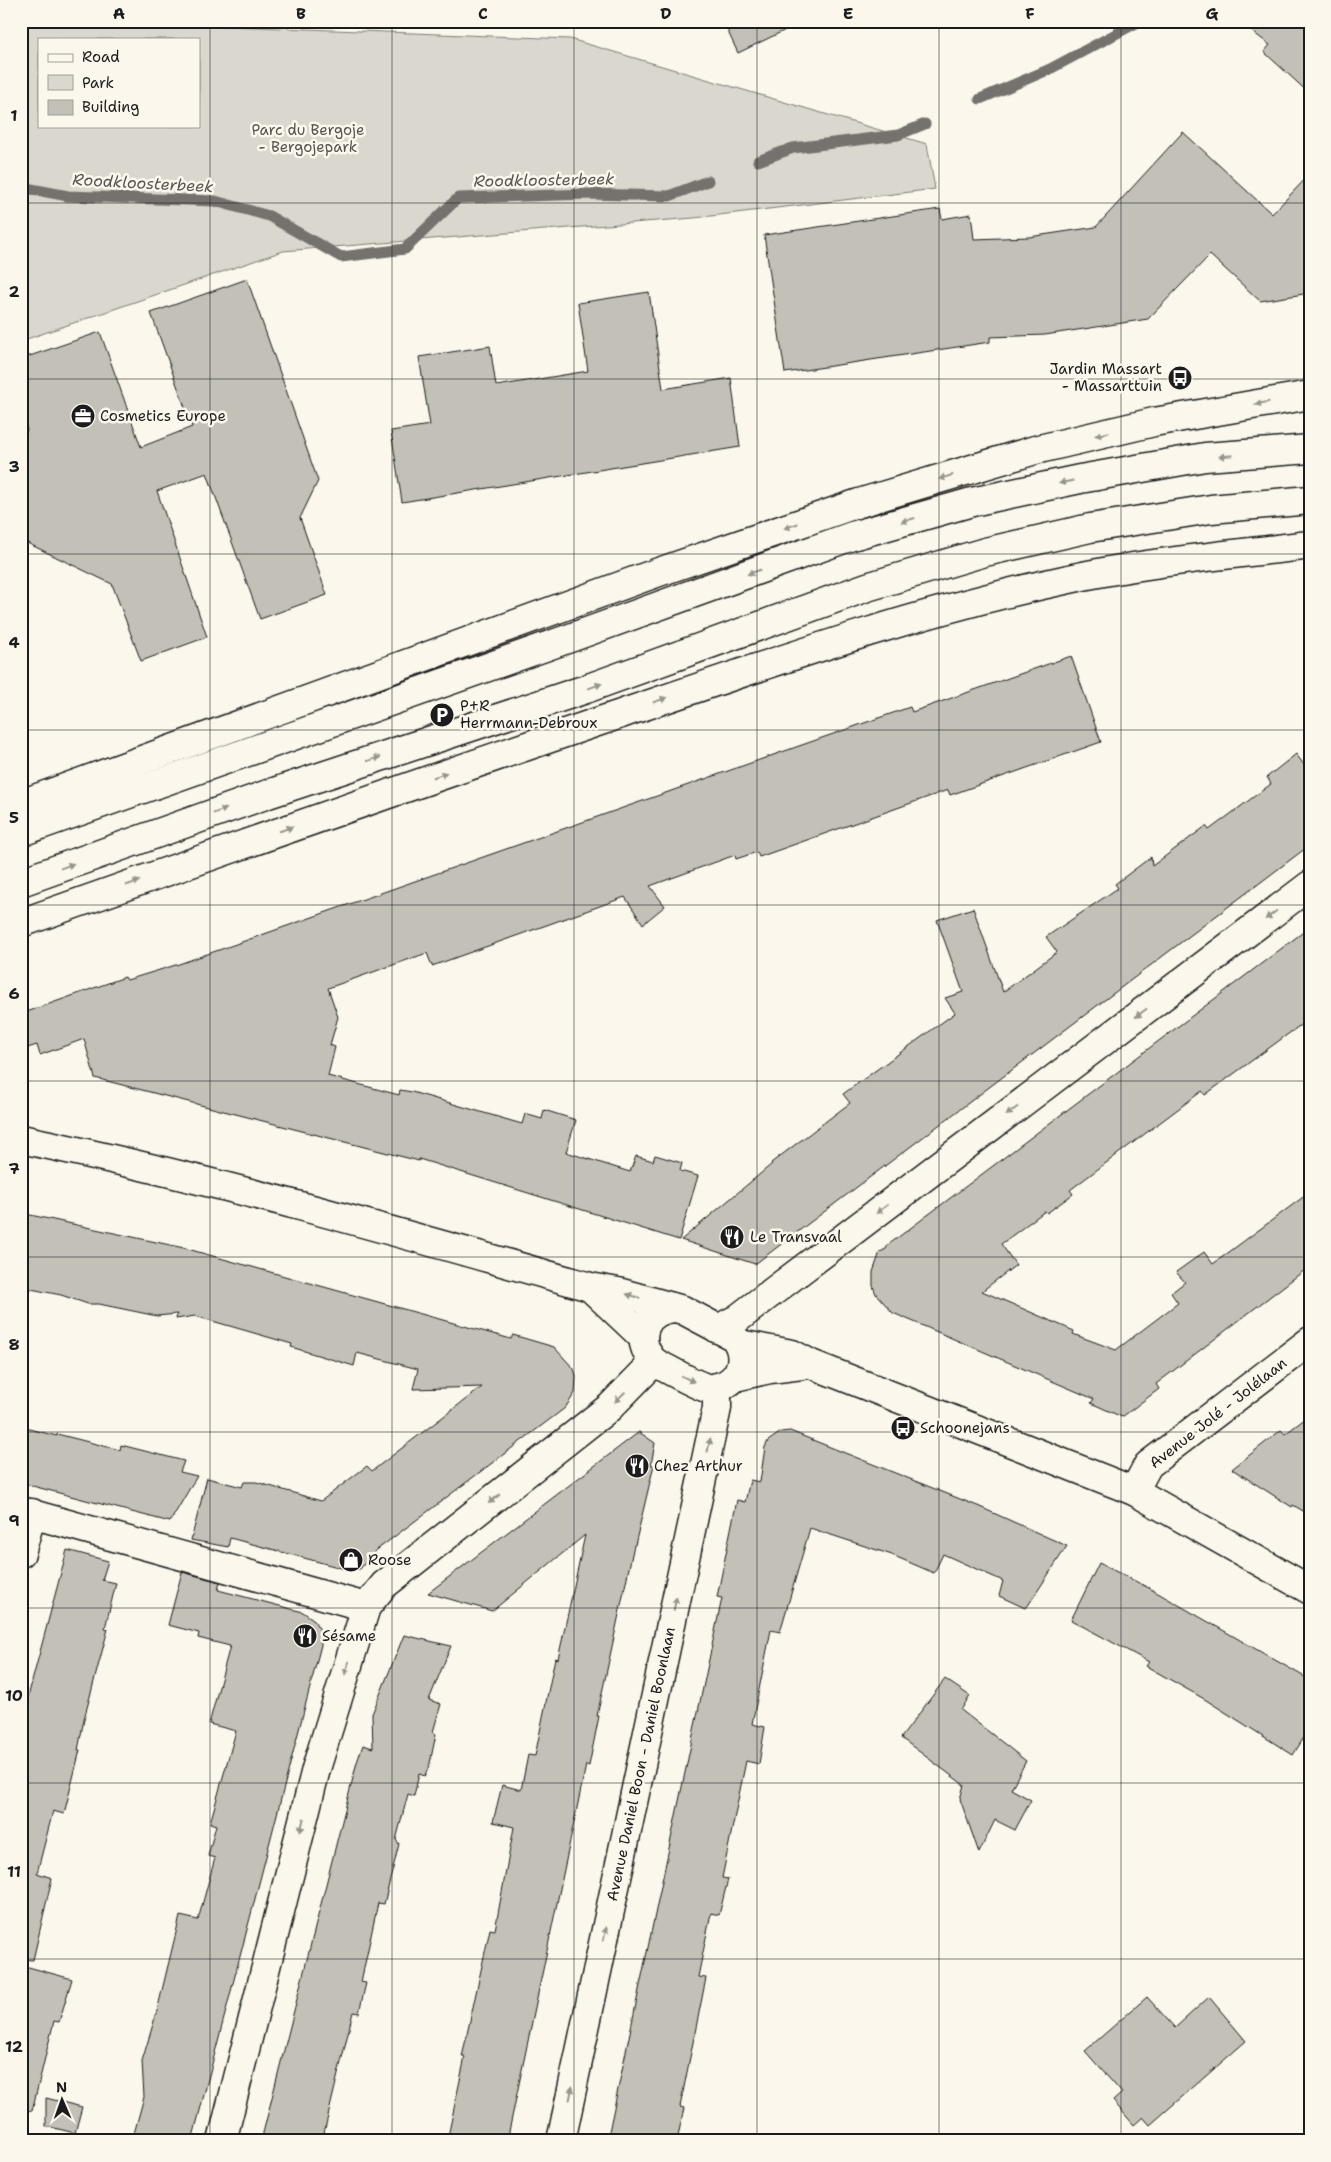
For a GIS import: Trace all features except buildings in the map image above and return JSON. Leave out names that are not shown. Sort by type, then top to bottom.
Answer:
[{"type":"main road","points":[[21,804],[656,574],[859,503],[1054,446],[1154,422],[1310,395]]},
{"type":"main road","points":[[21,832],[852,536],[972,502],[1080,479],[1205,458],[1310,449]]},
{"type":"main road","points":[[21,882],[268,794],[583,690],[876,584],[986,552],[1090,528],[1211,509],[1310,500]]},
{"type":"main road","points":[[21,923],[390,792],[905,620],[1072,578],[1204,558],[1310,546]]},
{"type":"main road","points":[[729,1336],[737,1318],[1310,885]]},
{"type":"main road","points":[[21,1139],[123,1160],[332,1214],[590,1287],[618,1292],[682,1310],[729,1336],[792,1354],[811,1364],[1134,1491],[1310,1590]]},
{"type":"main road","points":[[590,1287],[643,1337]]},
{"type":"main road","points":[[676,1308],[662,1310],[650,1318],[646,1324],[643,1337],[646,1351],[654,1362],[708,1389],[770,1368],[811,1364]]},
{"type":"main road","points":[[726,1382],[742,1358],[729,1336]]},
{"type":"main road","name":"Avenue Jolé - Jolélaan","points":[[1134,1491],[1148,1465],[1310,1341]]},
{"type":"main road","points":[[222,2141],[316,1769],[366,1607],[384,1585],[610,1407],[654,1362]]},
{"type":"main road","name":"Avenue Daniel Boon - Daniel Boonlaan","points":[[561,2141],[717,1408],[726,1382]]},
{"type":"main road","points":[[21,1553],[26,1512],[366,1607]]},
{"type":"green space","name":"Parc du Bergoje - Bergojepark","points":[[21,21],[96,21],[570,39],[927,144],[935,189],[694,218],[283,251],[21,341]]},
{"type":"waterway","name":"Roodkloosterbeek","points":[[980,99],[1050,69],[1140,21]]},
{"type":"waterway","name":"Roodkloosterbeek","points":[[758,161],[793,148],[898,135],[925,124]]},
{"type":"waterway","name":"Roodkloosterbeek","points":[[21,187],[68,196],[215,201],[269,216],[341,257],[405,249],[458,198],[588,194],[669,196],[708,181]]},
{"type":"place","name":"Jardin Massart - Massarttuin","points":[[1180,378]]},
{"type":"place","name":"Cosmetics Europe","points":[[83,416]]},
{"type":"place","name":"P+R Herrmann-Debroux","points":[[442,715]]},
{"type":"place","name":"Le Transvaal","points":[[732,1237]]},
{"type":"place","name":"Schoonejans","points":[[903,1428]]},
{"type":"place","name":"Chez Arthur","points":[[637,1466]]},
{"type":"place","name":"Roose","points":[[351,1560]]},
{"type":"place","name":"Sésame","points":[[305,1636]]}]
